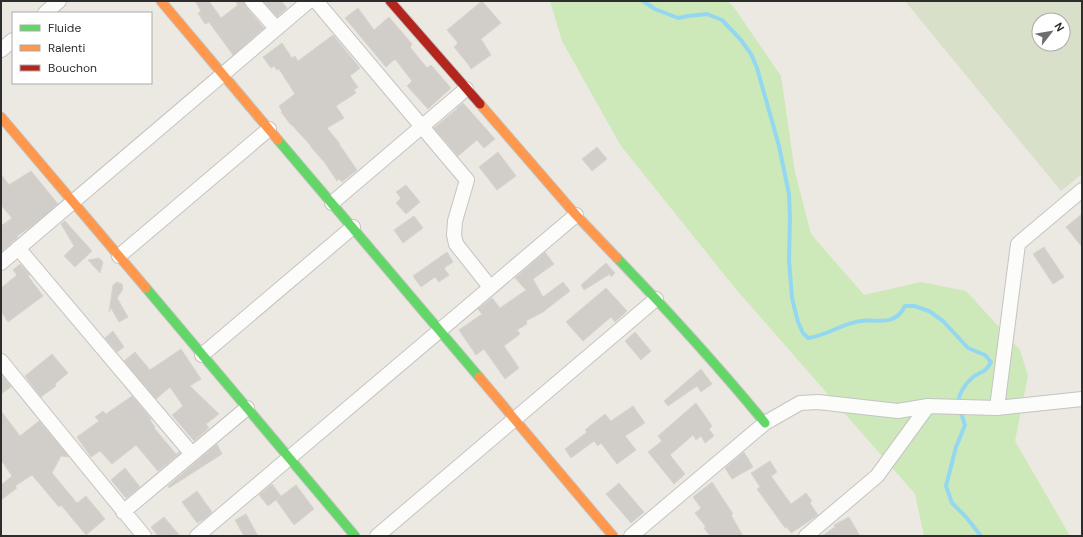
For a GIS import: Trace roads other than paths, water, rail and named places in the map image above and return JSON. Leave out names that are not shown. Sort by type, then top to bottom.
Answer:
[{"type":"street","points":[[161,1],[613,536]]},
{"type":"street","points":[[252,1],[276,28]]},
{"type":"street","points":[[1,263],[309,1]]},
{"type":"street","points":[[316,1],[467,180],[455,221],[454,234],[456,244],[490,287]]},
{"type":"street","points":[[390,1],[576,215],[656,299],[742,395],[765,423]]},
{"type":"street","points":[[1,50],[12,41]]},
{"type":"street","points":[[332,203],[466,89]]},
{"type":"street","points":[[1,116],[355,536]]},
{"type":"street","points":[[119,256],[269,129]]},
{"type":"street","points":[[997,408],[1018,244],[1082,190]]},
{"type":"street","points":[[197,536],[576,215]]},
{"type":"street","points":[[202,355],[352,227]]},
{"type":"street","points":[[18,248],[192,454]]},
{"type":"street","points":[[377,536],[656,299]]},
{"type":"street","points":[[1,361],[144,536]]},
{"type":"street","points":[[631,536],[765,423],[800,403],[818,402],[898,411],[928,406],[997,408],[1082,399]]},
{"type":"street","points":[[806,536],[877,476],[928,406]]},
{"type":"street","points":[[123,512],[247,408]]},
{"type":"waterway","points":[[643,1],[655,9],[678,18],[707,14],[722,20],[741,40],[751,54],[757,68],[779,146],[789,194],[789,260],[792,298],[798,322],[803,333],[808,338],[815,337],[854,322],[888,320],[898,316],[905,306],[914,306],[929,311],[943,321],[968,348],[985,355],[991,362],[989,366],[967,383],[962,390],[958,404]]},
{"type":"waterway","points":[[960,410],[965,425],[956,447],[946,486],[952,503],[966,517],[981,536]]}]
